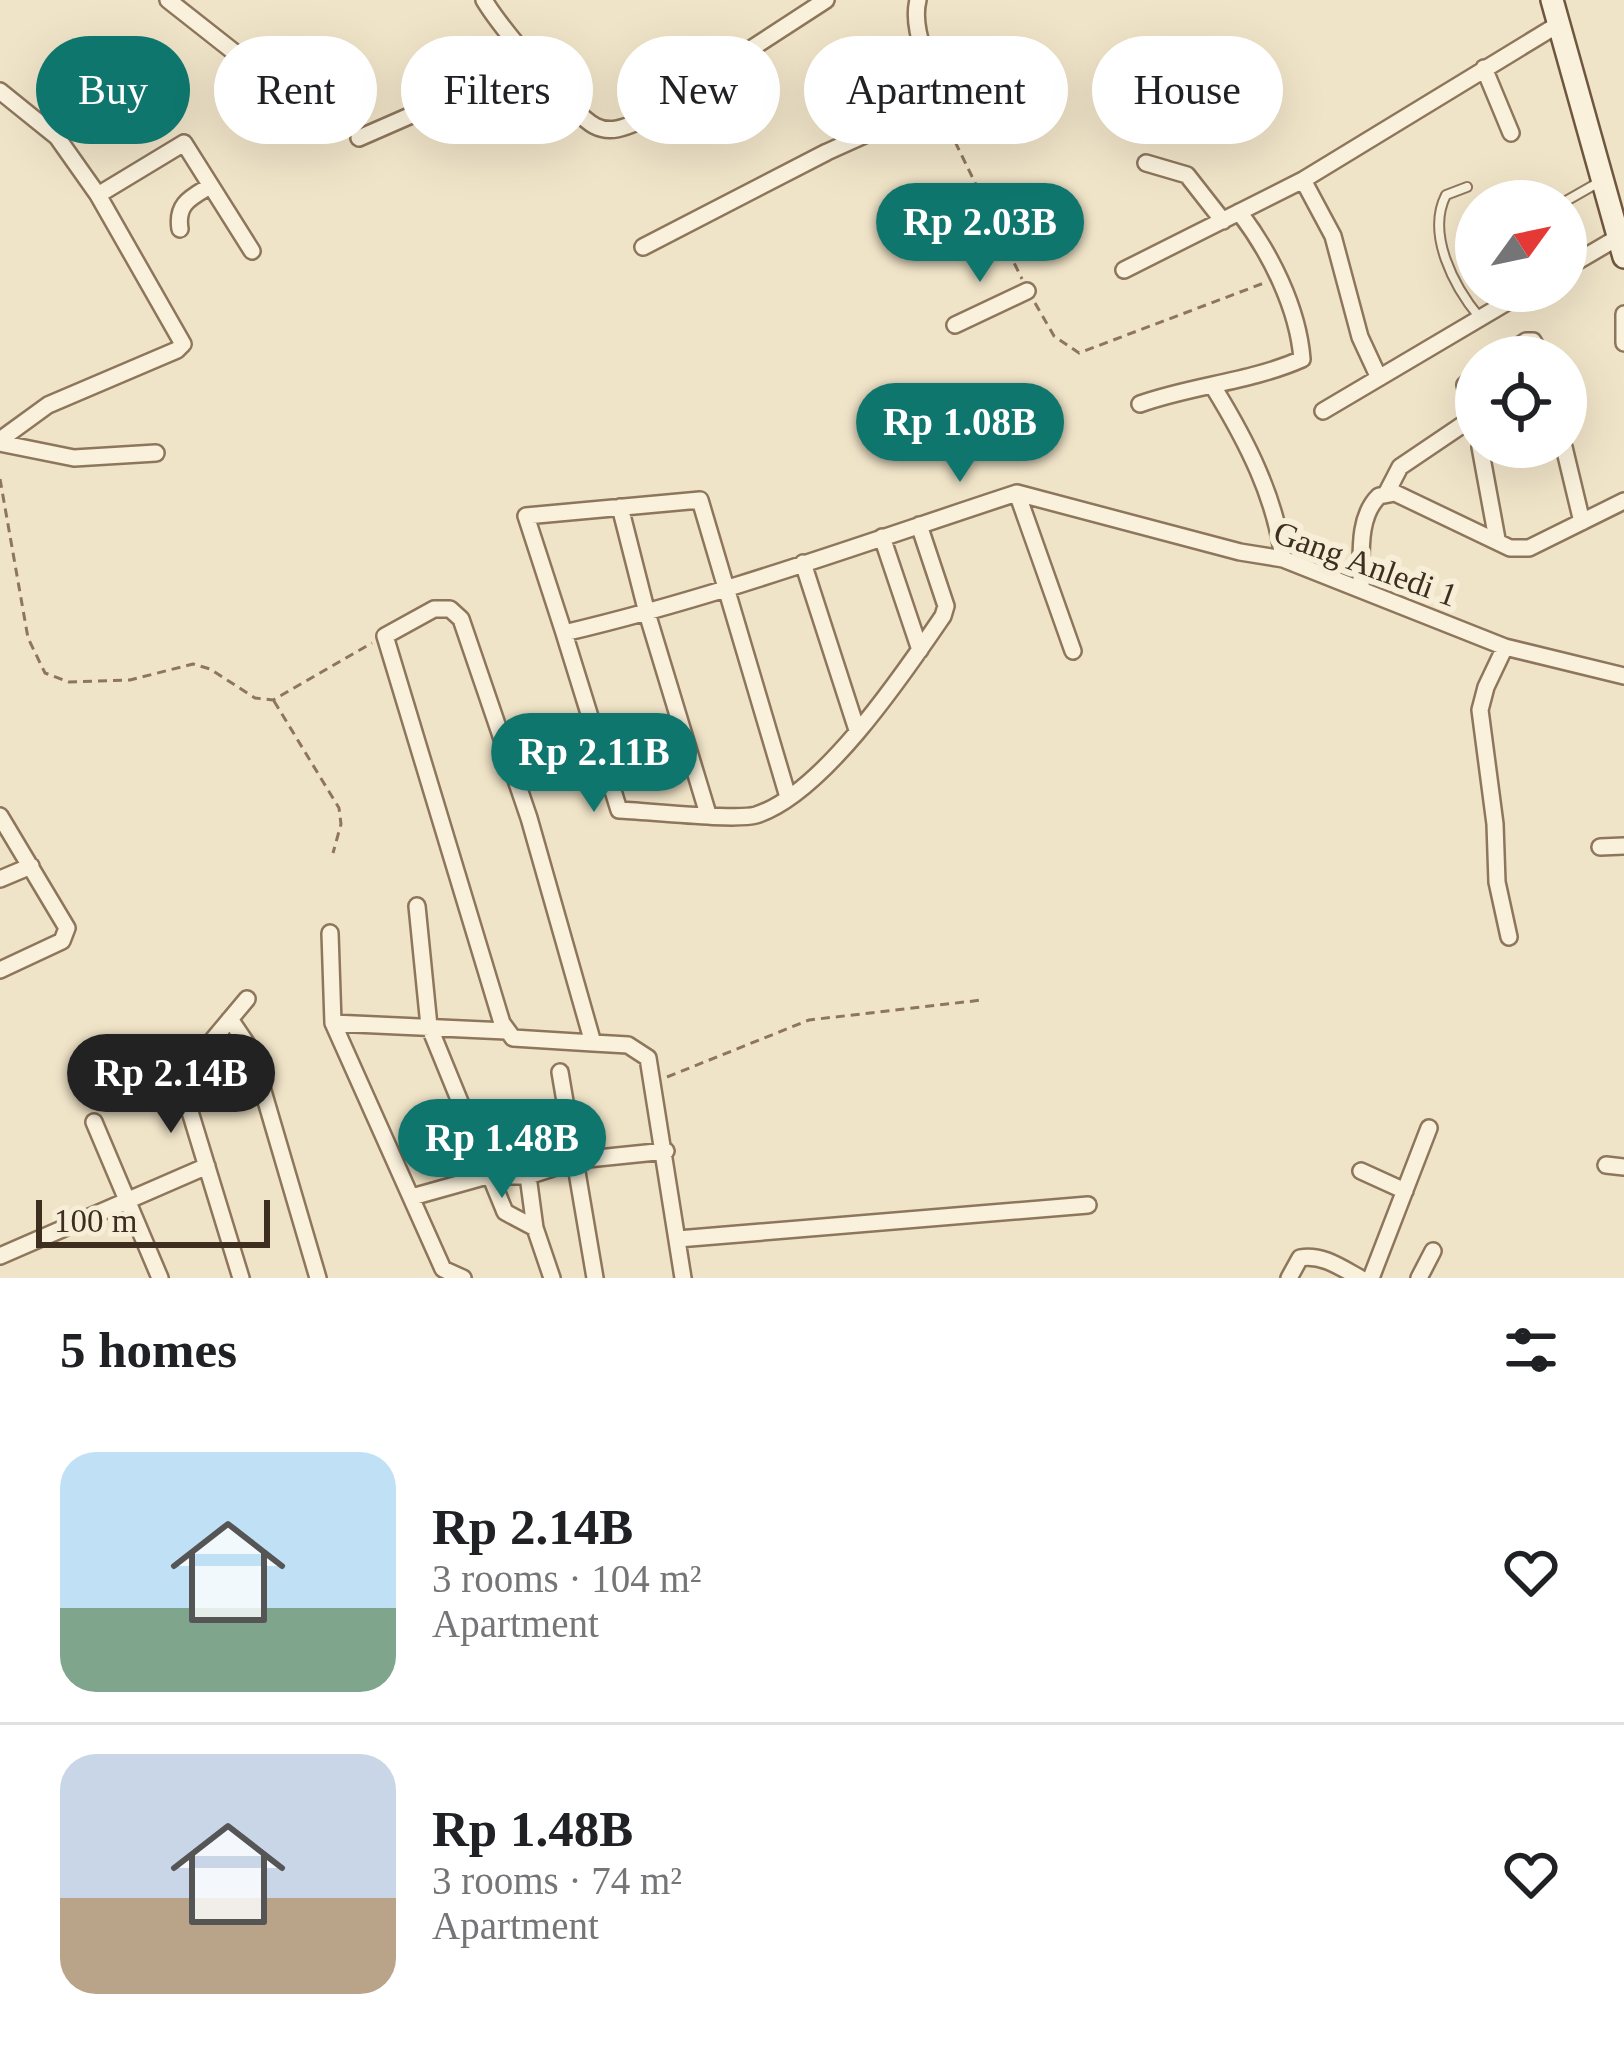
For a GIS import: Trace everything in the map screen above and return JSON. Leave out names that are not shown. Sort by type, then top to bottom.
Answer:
[{"type":"street","points":[[168,0],[214,36]]},
{"type":"street","points":[[484,0],[510,36]]},
{"type":"street","points":[[593,125],[624,128],[826,0]]},
{"type":"street","points":[[918,0],[920,36]]},
{"type":"street","points":[[1552,0],[1620,247],[1587,260]]},
{"type":"street","points":[[1124,270],[1304,179],[1559,24]]},
{"type":"street","points":[[1484,68],[1510,133]]},
{"type":"street","points":[[0,91],[52,131],[98,195],[183,344],[48,405],[0,442]]},
{"type":"street","points":[[98,195],[184,143],[252,251]]},
{"type":"street","points":[[643,247],[845,144]]},
{"type":"street","points":[[1140,404],[1177,391],[1214,388],[1302,359],[1300,342],[1263,245],[1187,175],[1146,163]]},
{"type":"street","points":[[1304,179],[1333,236],[1360,337],[1379,378]]},
{"type":"street","points":[[180,229],[178,213],[183,204],[210,186]]},
{"type":"street","points":[[955,325],[1027,291]]},
{"type":"street","points":[[1323,411],[1489,312]]},
{"type":"street","points":[[1624,314],[1624,343]]},
{"type":"street","points":[[1214,388],[1274,508],[1283,560]]},
{"type":"street","points":[[1386,494],[1400,466],[1455,434]]},
{"type":"street","points":[[0,442],[74,458],[156,454]]},
{"type":"street","points":[[1484,468],[1497,539]]},
{"type":"street","points":[[1569,468],[1582,522]]},
{"type":"street","points":[[564,633],[647,613],[1016,493],[1073,651]]},
{"type":"street","name":"Gang Anledi 1","points":[[1016,493],[1283,560],[1505,647],[1624,676]]},
{"type":"street","points":[[1361,589],[1367,511],[1372,501],[1386,494],[1395,493],[1510,548],[1529,548],[1624,501]]},
{"type":"street","points":[[788,797],[700,500],[526,516],[619,810],[754,816],[788,797],[829,765],[944,616],[946,605],[919,525]]},
{"type":"street","points":[[620,507],[708,814]]},
{"type":"street","points":[[882,537],[920,650]]},
{"type":"street","points":[[803,562],[857,730]]},
{"type":"street","points":[[506,1031],[385,636],[434,609],[450,609],[461,620],[529,818],[593,1043]]},
{"type":"street","points":[[1505,647],[1486,687],[1473,733],[1495,824],[1497,882],[1509,937]]},
{"type":"street","points":[[0,816],[68,932],[62,941],[0,970]]},
{"type":"street","points":[[1600,847],[1624,845]]},
{"type":"street","points":[[0,879],[31,866]]},
{"type":"street","points":[[417,906],[429,1026],[505,1212],[535,1228]]},
{"type":"street","points":[[330,933],[333,1023],[443,1269],[463,1278]]},
{"type":"street","points":[[242,1278],[180,1079],[247,999]]},
{"type":"street","points":[[230,1019],[251,1050],[318,1278]]},
{"type":"street","points":[[333,1023],[506,1031],[522,1040],[637,1048],[648,1058],[683,1278]]},
{"type":"street","points":[[560,1072],[595,1278]]},
{"type":"street","points":[[94,1122],[159,1274],[140,1278]]},
{"type":"street","points":[[1371,1278],[1429,1128]]},
{"type":"street","points":[[412,1197],[488,1176],[528,1176],[578,1160],[666,1151]]},
{"type":"street","points":[[1606,1165],[1624,1167]]},
{"type":"street","points":[[0,1256],[207,1166]]},
{"type":"street","points":[[1361,1171],[1405,1191]]},
{"type":"street","points":[[528,1176],[535,1228],[552,1278]]},
{"type":"street","points":[[678,1239],[1088,1205]]},
{"type":"street","points":[[1419,1278],[1433,1252]]},
{"type":"street","points":[[1289,1278],[1300,1258],[1310,1256],[1360,1278]]},
{"type":"lane","points":[[1587,189],[1601,181]]},
{"type":"lane","points":[[1455,192],[1445,195],[1437,227],[1455,276]]},
{"type":"lane","points":[[1477,312],[1480,317]]},
{"type":"path","points":[[958,144],[1027,291],[1054,336],[1067,348],[1079,353],[1277,278]]},
{"type":"path","points":[[0,479],[28,638],[45,673],[69,682],[130,680],[193,664],[210,669],[256,698],[273,700],[385,636]]},
{"type":"path","points":[[273,700],[339,808],[341,824],[333,854]]},
{"type":"path","points":[[667,1076],[809,1020],[982,1000]]}]
